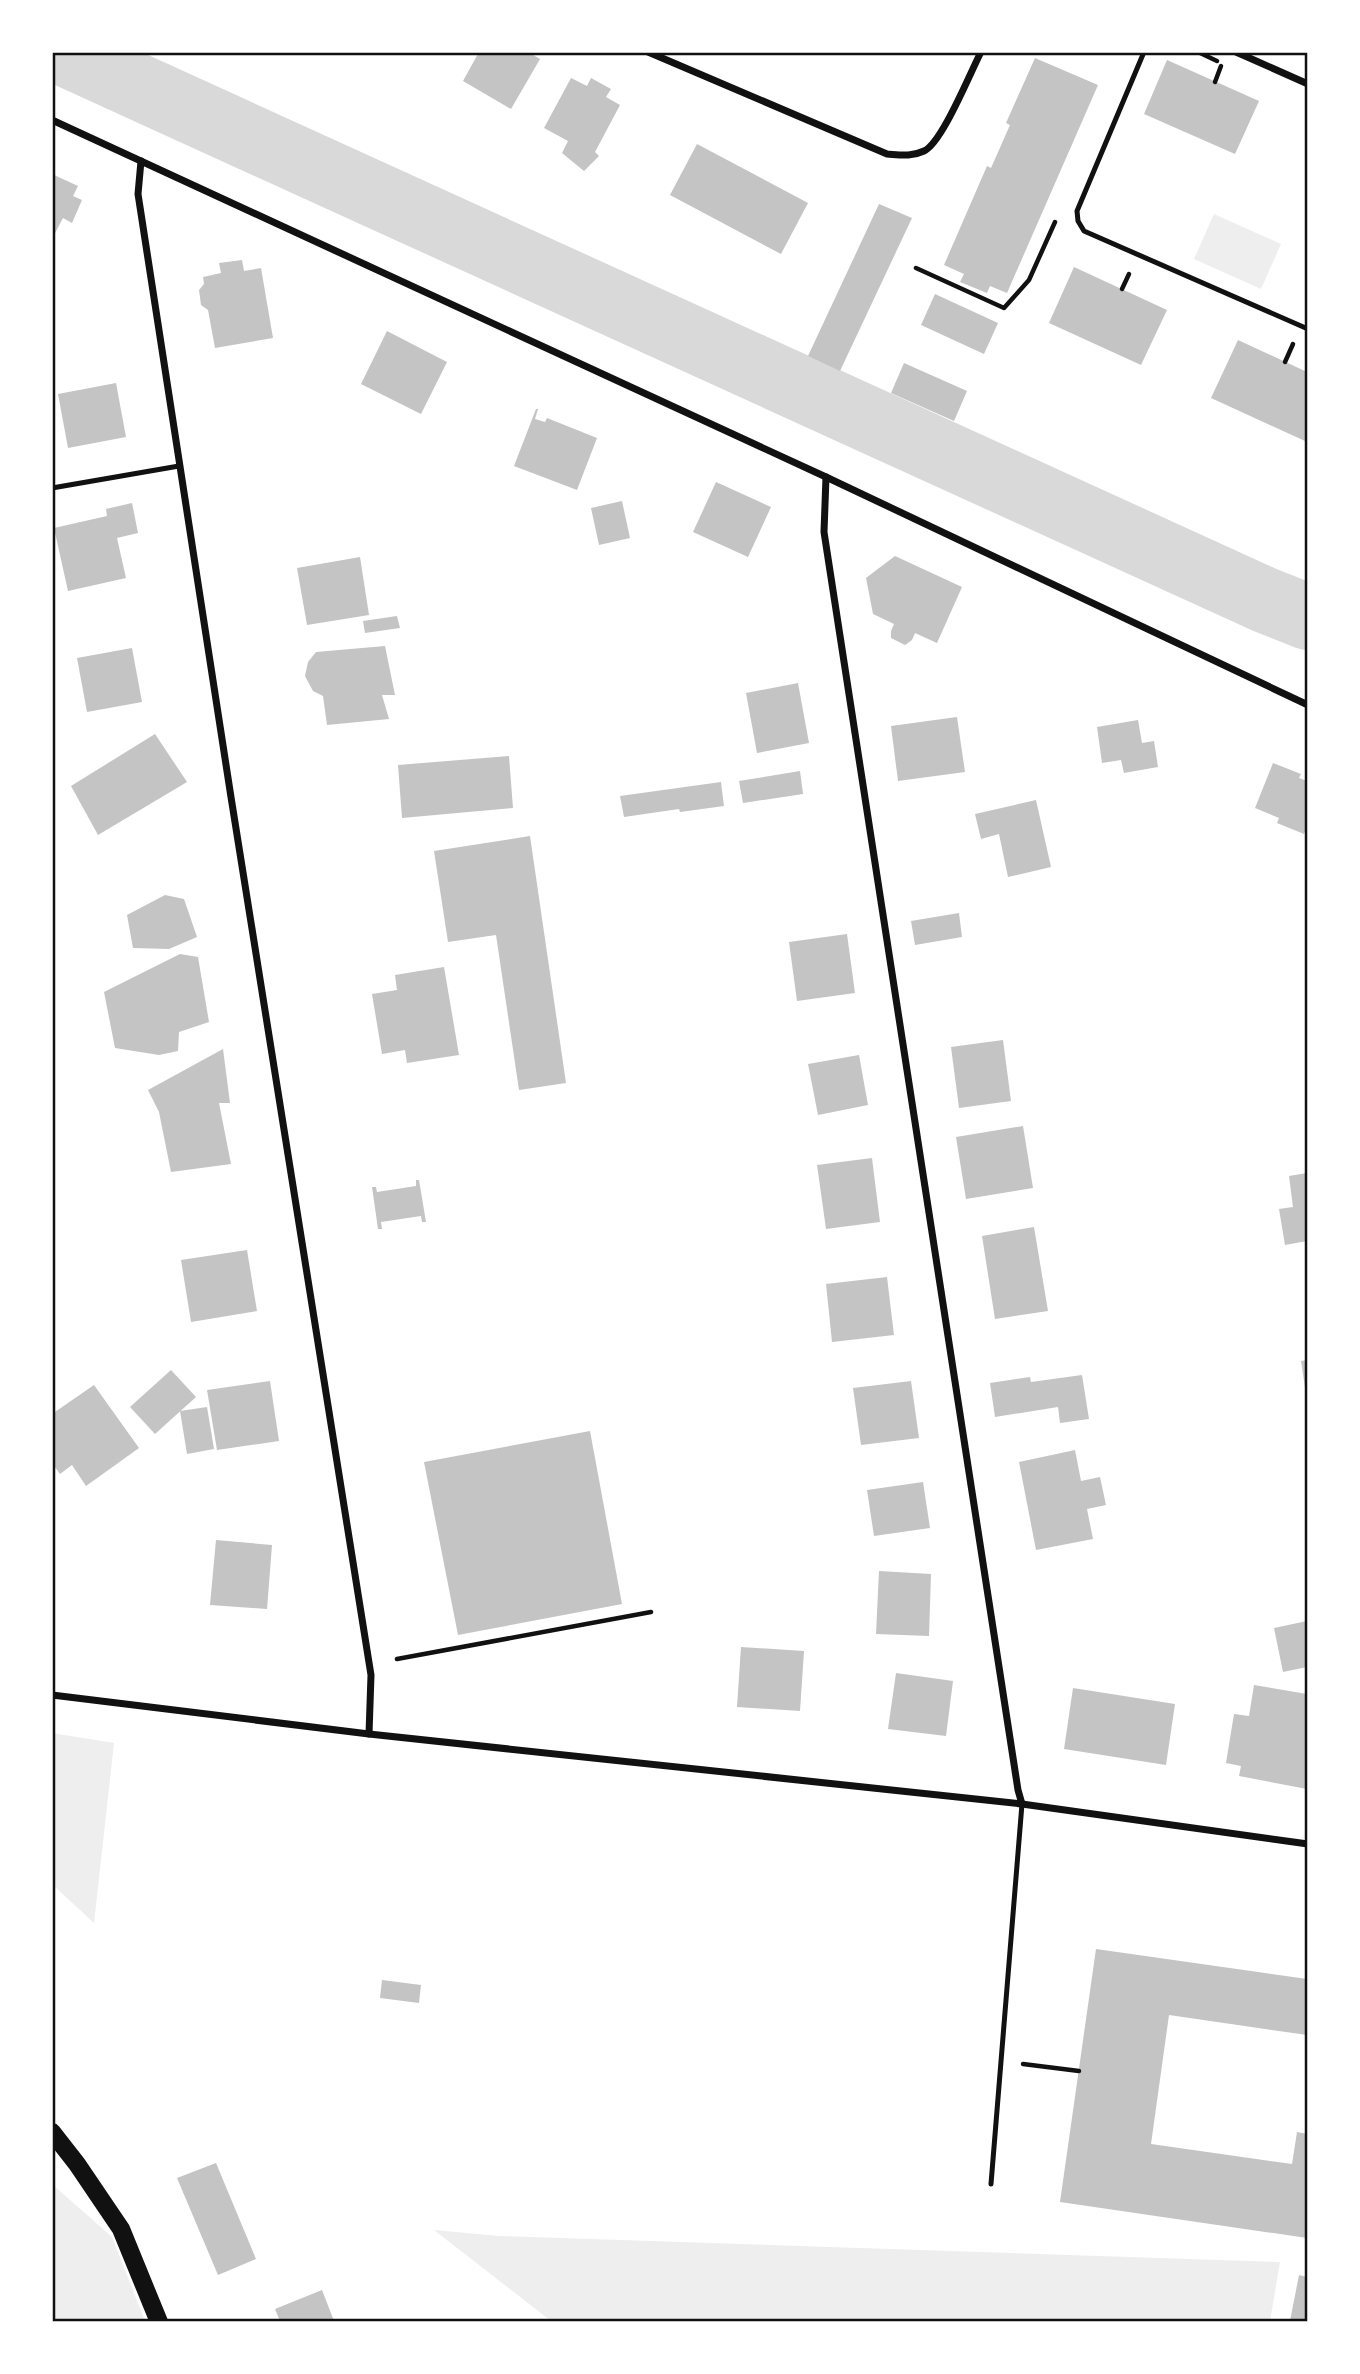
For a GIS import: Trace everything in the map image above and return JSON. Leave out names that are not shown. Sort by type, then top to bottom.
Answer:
[{"type":"main road","points":[[52,2132],[121,2229],[159,2322]]},
{"type":"street","points":[[649,52],[887,153],[909,156],[927,150],[940,135],[981,52]]},
{"type":"street","points":[[1236,52],[1307,84]]},
{"type":"street","points":[[52,120],[826,477],[1307,705]]},
{"type":"street","points":[[141,161],[138,194],[179,466],[243,887],[371,1675],[369,1734]]},
{"type":"street","points":[[826,477],[824,533],[1022,1804]]},
{"type":"street","points":[[52,1695],[369,1734],[1022,1804],[1307,1844]]},
{"type":"lane","points":[[1144,52],[1077,212],[1084,231],[1307,329]]},
{"type":"lane","points":[[52,488],[179,466]]},
{"type":"lane","points":[[991,2184],[1022,1804]]},
{"type":"path","points":[[1215,82],[1222,63]]},
{"type":"path","points":[[916,268],[1004,308],[1029,280],[1056,221]]},
{"type":"path","points":[[1122,289],[1132,269]]},
{"type":"path","points":[[1285,362],[1295,341]]},
{"type":"path","points":[[397,1659],[651,1612]]},
{"type":"path","points":[[1001,2061],[1079,2071]]},
{"type":"shaded area","points":[[1214,214],[1281,244],[1261,289],[1194,259]]},
{"type":"shaded area","points":[[52,1733],[114,1743],[94,1923],[53,1885]]},
{"type":"shaded area","points":[[53,2185],[112,2237],[145,2321],[53,2321]]},
{"type":"shaded area","points":[[434,2230],[499,2236],[1280,2262],[1270,2321],[551,2321]]},
{"type":"building","points":[[479,52],[528,52],[540,59],[511,109],[463,81]]},
{"type":"building","points":[[1035,58],[1098,85],[1007,293],[990,286],[987,293],[960,282],[964,274],[944,265],[987,166],[991,168],[1010,125],[1006,123]]},
{"type":"building","points":[[1167,60],[1259,101],[1235,154],[1144,114]]},
{"type":"building","points":[[571,78],[587,86],[591,78],[611,89],[606,97],[620,105],[595,152],[599,156],[584,171],[562,153],[568,141],[544,128]]},
{"type":"building","points":[[697,144],[808,203],[781,254],[670,195]]},
{"type":"building","points":[[52,174],[78,186],[73,196],[82,200],[72,223],[63,218],[52,239]]},
{"type":"building","points":[[879,204],[912,218],[840,371],[808,356]]},
{"type":"building","points":[[242,260],[244,271],[261,268],[273,338],[215,348],[208,310],[201,305],[199,290],[204,284],[203,277],[221,273],[219,263]]},
{"type":"building","points":[[1074,267],[1167,310],[1141,365],[1049,323]]},
{"type":"building","points":[[935,294],[998,323],[984,354],[921,325]]},
{"type":"building","points":[[387,331],[447,362],[421,414],[361,384]]},
{"type":"building","points":[[1238,340],[1307,372],[1305,441],[1211,398]]},
{"type":"building","points":[[904,363],[967,391],[954,421],[891,393]]},
{"type":"building","points":[[116,383],[126,437],[68,448],[58,394]]},
{"type":"building","points":[[536,409],[535,419],[545,422],[547,418],[597,438],[577,490],[514,466]]},
{"type":"building","points":[[716,482],[771,507],[748,557],[693,532]]},
{"type":"building","points":[[622,501],[630,538],[599,545],[591,508]]},
{"type":"building","points":[[132,503],[138,533],[117,538],[126,578],[68,591],[54,528],[107,516],[106,509]]},
{"type":"building","points":[[895,556],[962,587],[937,643],[915,633],[912,640],[905,645],[891,638],[894,624],[873,614],[866,578]]},
{"type":"building","points":[[360,557],[369,615],[307,625],[297,568]]},
{"type":"building","points":[[397,616],[400,628],[365,633],[363,621]]},
{"type":"building","points":[[385,646],[395,695],[382,695],[389,719],[327,725],[323,696],[313,691],[305,676],[308,662],[316,652]]},
{"type":"building","points":[[132,648],[142,702],[87,712],[77,658]]},
{"type":"building","points":[[798,683],[809,743],[757,753],[746,693]]},
{"type":"building","points":[[957,717],[965,772],[898,781],[891,726]]},
{"type":"building","points":[[1138,720],[1142,743],[1154,741],[1158,767],[1124,773],[1121,760],[1102,763],[1097,727]]},
{"type":"building","points":[[155,734],[187,782],[98,835],[71,786]]},
{"type":"building","points":[[509,756],[513,808],[402,818],[398,765]]},
{"type":"building","points":[[1273,763],[1301,774],[1299,778],[1307,781],[1307,825],[1304,834],[1277,823],[1279,818],[1255,808]]},
{"type":"building","points":[[800,771],[803,794],[743,803],[739,781]]},
{"type":"building","points":[[721,782],[724,806],[624,817],[620,796]]},
{"type":"building","points":[[1036,800],[1051,867],[1008,877],[999,834],[981,839],[975,814]]},
{"type":"building","points":[[530,836],[566,1083],[519,1090],[496,935],[448,942],[434,851]]},
{"type":"building","points":[[165,895],[184,899],[197,937],[169,949],[133,948],[127,915]]},
{"type":"building","points":[[959,913],[962,937],[915,945],[911,921]]},
{"type":"building","points":[[847,934],[855,993],[797,1001],[789,942]]},
{"type":"building","points":[[180,954],[198,957],[209,1022],[179,1032],[178,1051],[159,1055],[115,1048],[104,992]]},
{"type":"building","points":[[444,967],[459,1055],[407,1063],[405,1050],[382,1054],[372,994],[397,990],[395,975]]},
{"type":"building","points":[[1003,1040],[1011,1101],[959,1108],[951,1047]]},
{"type":"building","points":[[223,1049],[230,1103],[219,1103],[231,1164],[171,1172],[159,1112],[148,1090]]},
{"type":"building","points":[[859,1055],[868,1105],[818,1115],[808,1064]]},
{"type":"building","points":[[1023,1126],[1033,1188],[966,1199],[956,1137]]},
{"type":"building","points":[[872,1158],[880,1222],[826,1229],[817,1165]]},
{"type":"building","points":[[1307,1173],[1307,1241],[1285,1245],[1279,1209],[1293,1207],[1289,1176]]},
{"type":"building","points":[[416,1180],[419,1180],[426,1222],[422,1222],[421,1216],[381,1222],[382,1229],[378,1229],[372,1187],[376,1187],[377,1192],[416,1186]]},
{"type":"building","points":[[1034,1227],[1048,1311],[995,1319],[982,1236]]},
{"type":"building","points":[[247,1250],[257,1311],[191,1322],[181,1260]]},
{"type":"building","points":[[887,1277],[894,1335],[832,1342],[826,1284]]},
{"type":"building","points":[[1307,1360],[1307,1394],[1306,1394],[1301,1361]]},
{"type":"building","points":[[171,1370],[196,1397],[155,1434],[130,1407]]},
{"type":"building","points":[[1082,1375],[1089,1419],[1060,1423],[1058,1407],[995,1417],[990,1383],[1030,1377],[1031,1382]]},
{"type":"building","points":[[270,1381],[279,1441],[217,1450],[207,1390]]},
{"type":"building","points":[[911,1381],[919,1438],[861,1445],[853,1388]]},
{"type":"building","points":[[94,1385],[139,1448],[86,1486],[72,1465],[60,1474],[52,1463],[52,1445],[55,1444],[52,1440],[52,1414]]},
{"type":"building","points":[[207,1407],[214,1449],[187,1454],[180,1411]]},
{"type":"building","points":[[590,1431],[622,1604],[458,1635],[424,1462]]},
{"type":"building","points":[[1075,1450],[1081,1481],[1100,1477],[1106,1505],[1087,1509],[1093,1539],[1036,1550],[1019,1462]]},
{"type":"building","points":[[923,1482],[930,1528],[874,1536],[867,1490]]},
{"type":"building","points":[[216,1540],[272,1545],[267,1609],[210,1605]]},
{"type":"building","points":[[879,1571],[931,1574],[929,1636],[876,1634]]},
{"type":"building","points":[[1307,1621],[1307,1667],[1283,1672],[1274,1628]]},
{"type":"building","points":[[741,1647],[804,1651],[800,1711],[737,1707]]},
{"type":"building","points":[[896,1673],[953,1681],[946,1736],[888,1729]]},
{"type":"building","points":[[1254,1685],[1307,1694],[1307,1789],[1239,1776],[1241,1766],[1226,1763],[1234,1714],[1249,1716]]},
{"type":"building","points":[[1073,1688],[1175,1704],[1166,1765],[1064,1749]]},
{"type":"building","points":[[1096,1949],[1307,1979],[1307,2035],[1169,2015],[1151,2144],[1292,2164],[1297,2132],[1307,2134],[1307,2238],[1060,2202]]},
{"type":"building","points":[[382,1980],[421,1985],[419,2003],[380,1998]]},
{"type":"building","points":[[216,2163],[256,2259],[218,2275],[177,2178]]},
{"type":"building","points":[[1299,2275],[1307,2277],[1307,2321],[1290,2321]]},
{"type":"building","points":[[322,2290],[334,2321],[280,2321],[275,2309]]},
{"type":"waterway","points":[[62,52],[1265,600],[1308,617]]}]
